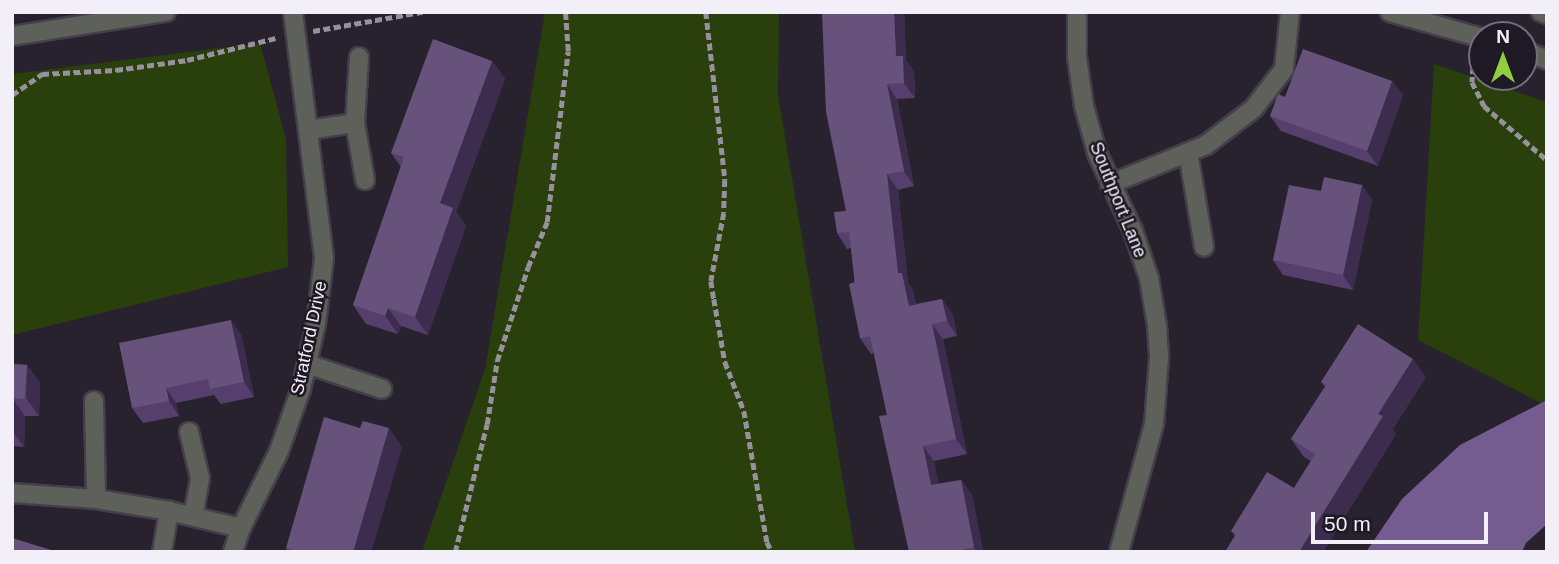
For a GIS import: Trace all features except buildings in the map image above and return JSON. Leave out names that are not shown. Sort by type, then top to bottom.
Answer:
[{"type":"street","points":[[12,36],[166,12]]},
{"type":"street","name":"Stratford Drive","points":[[233,552],[241,528],[279,451],[307,363],[316,324],[324,258],[293,12]]},
{"type":"street","name":"Southport Lane","points":[[1077,12],[1077,57],[1084,106],[1110,184],[1133,231],[1149,278],[1159,358],[1154,424],[1119,552]]},
{"type":"street","points":[[1110,184],[1206,145],[1254,108],[1284,69],[1290,12]]},
{"type":"street","points":[[1390,12],[1468,34]]},
{"type":"street","points":[[1541,12],[1547,14]]},
{"type":"street","points":[[359,57],[355,123],[365,180]]},
{"type":"street","points":[[308,130],[355,123]]},
{"type":"street","points":[[1188,152],[1204,247]]},
{"type":"street","points":[[307,363],[382,389]]},
{"type":"street","points":[[94,401],[96,499]]},
{"type":"street","points":[[189,432],[200,478],[193,516]]},
{"type":"street","points":[[12,493],[96,499],[169,510],[241,528]]},
{"type":"street","points":[[162,552],[169,510]]},
{"type":"path","points":[[12,95],[42,74],[116,70],[187,60],[231,47],[422,12]]},
{"type":"path","points":[[455,552],[487,424],[497,361],[528,267],[547,222],[568,51],[565,12]]},
{"type":"path","points":[[706,12],[725,180],[724,213],[711,281],[725,362],[744,411],[767,542],[772,552]]},
{"type":"path","points":[[1475,91],[1484,106],[1547,160]]},
{"type":"green space","points":[[545,12],[779,12],[778,95],[855,552],[422,552],[485,369]]},
{"type":"green space","points":[[260,43],[286,139],[288,267],[12,335],[12,74]]},
{"type":"green space","points":[[1434,64],[1468,75],[1468,91],[1514,91],[1547,102],[1547,406],[1418,340]]},
{"type":"shaded area","points":[[1547,400],[1547,524],[1526,543],[1522,552],[1366,552],[1402,499],[1460,445]]}]
